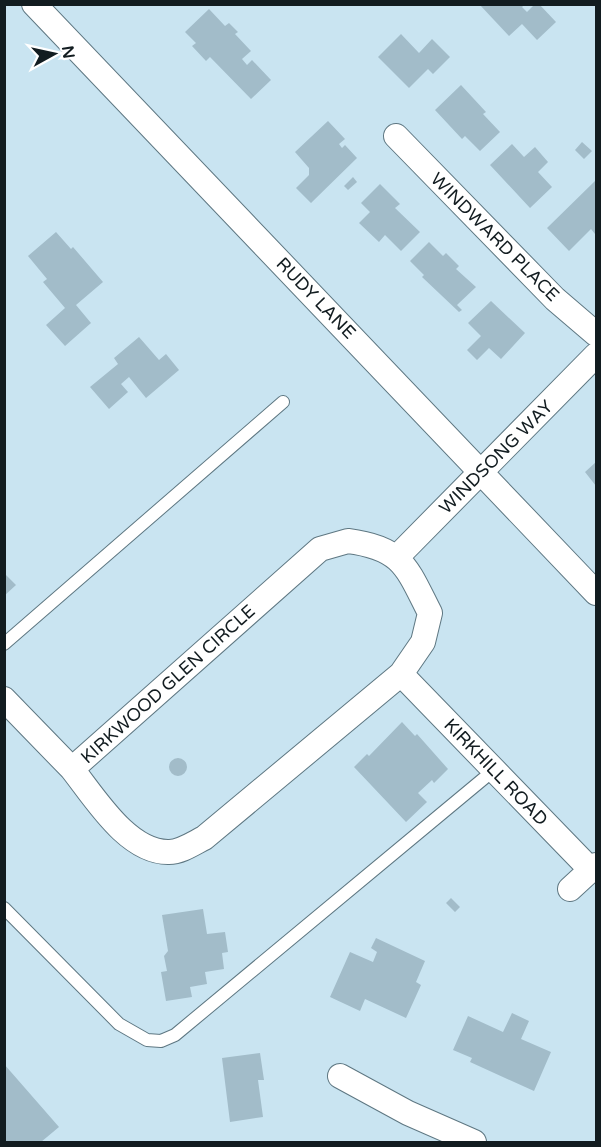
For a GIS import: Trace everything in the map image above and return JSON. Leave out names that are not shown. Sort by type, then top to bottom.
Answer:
[{"type":"street","name":"RUDY LANE","points":[[33,4],[597,593]]},
{"type":"street","name":"WINDWARD PLACE","points":[[396,136],[555,299],[597,334]]},
{"type":"street","name":"WINDSONG WAY","points":[[396,558],[597,355]]},
{"type":"street","name":"KIRKWOOD GLEN CIRCLE","points":[[348,541],[368,544],[385,550],[396,558],[406,566],[430,613],[423,642],[401,675],[204,838],[172,852],[155,851],[137,842],[120,829],[72,769],[320,549],[348,541]]},
{"type":"street","name":"KIRKHILL ROAD","points":[[401,675],[594,867],[570,889]]},
{"type":"street","points":[[4,699],[72,769]]},
{"type":"street","points":[[339,1076],[408,1113],[474,1143]]},
{"type":"lane","points":[[4,644],[283,402]]},
{"type":"lane","points":[[4,908],[119,1024],[147,1040],[161,1041],[176,1035],[494,770]]},
{"type":"building","points":[[479,4],[525,4],[522,7],[527,12],[535,4],[539,4],[556,22],[537,40],[522,24],[509,36]]},
{"type":"building","points":[[209,9],[225,26],[229,23],[238,32],[235,34],[251,51],[242,59],[247,65],[252,60],[271,80],[251,99],[210,57],[206,61],[192,46],[196,43],[185,32]]},
{"type":"building","points":[[401,34],[419,53],[432,39],[450,57],[433,74],[428,69],[409,88],[378,57]]},
{"type":"building","points":[[461,85],[486,112],[483,114],[500,132],[480,151],[465,136],[462,139],[435,110]]},
{"type":"building","points":[[328,121],[345,139],[339,144],[342,148],[345,145],[357,158],[311,203],[296,188],[309,175],[309,168],[295,152]]},
{"type":"building","points":[[582,142],[592,151],[584,159],[575,150]]},
{"type":"building","points":[[512,144],[524,157],[535,147],[548,162],[538,172],[552,187],[530,208],[490,165]]},
{"type":"building","points":[[353,177],[357,182],[348,190],[344,186]]},
{"type":"building","points":[[596,180],[596,232],[595,234],[591,229],[569,251],[547,228]]},
{"type":"building","points":[[380,184],[400,204],[395,208],[420,232],[401,251],[385,235],[379,242],[359,223],[370,212],[361,203]]},
{"type":"building","points":[[56,232],[71,249],[73,247],[103,282],[76,305],[91,323],[65,346],[46,325],[65,308],[43,282],[47,279],[28,256]]},
{"type":"building","points":[[429,242],[443,256],[446,253],[459,266],[456,269],[476,287],[457,305],[462,310],[459,312],[422,277],[424,275],[410,261]]},
{"type":"building","points":[[491,301],[525,333],[501,359],[489,348],[477,360],[467,350],[481,336],[468,323]]},
{"type":"building","points":[[139,337],[159,360],[166,354],[179,370],[146,398],[129,377],[121,384],[128,392],[109,409],[90,387],[118,364],[114,358]]},
{"type":"building","points":[[596,462],[596,486],[585,472]]},
{"type":"building","points":[[4,573],[16,585],[4,596]]},
{"type":"building","points":[[402,722],[415,736],[417,734],[448,769],[434,783],[432,780],[418,793],[427,802],[406,822],[354,767],[367,754],[369,756]]},
{"type":"building","points":[[178,758],[184,761],[187,767],[184,773],[178,776],[172,773],[169,767],[172,761]]},
{"type":"building","points":[[451,898],[460,907],[455,912],[446,903]]},
{"type":"building","points":[[203,909],[207,934],[225,932],[228,952],[222,953],[224,969],[205,972],[207,984],[190,987],[192,997],[166,1001],[161,972],[167,971],[164,956],[168,951],[162,915]]},
{"type":"building","points":[[376,938],[425,961],[416,982],[421,985],[406,1018],[365,999],[360,1011],[330,997],[350,952],[373,962],[377,952],[371,948]]},
{"type":"building","points":[[512,1013],[529,1021],[521,1039],[551,1052],[534,1091],[470,1062],[472,1058],[453,1050],[468,1016],[503,1032]]},
{"type":"building","points":[[260,1053],[264,1080],[258,1080],[263,1117],[230,1122],[222,1058]]},
{"type":"building","points":[[4,1064],[59,1127],[41,1142],[4,1142]]}]
